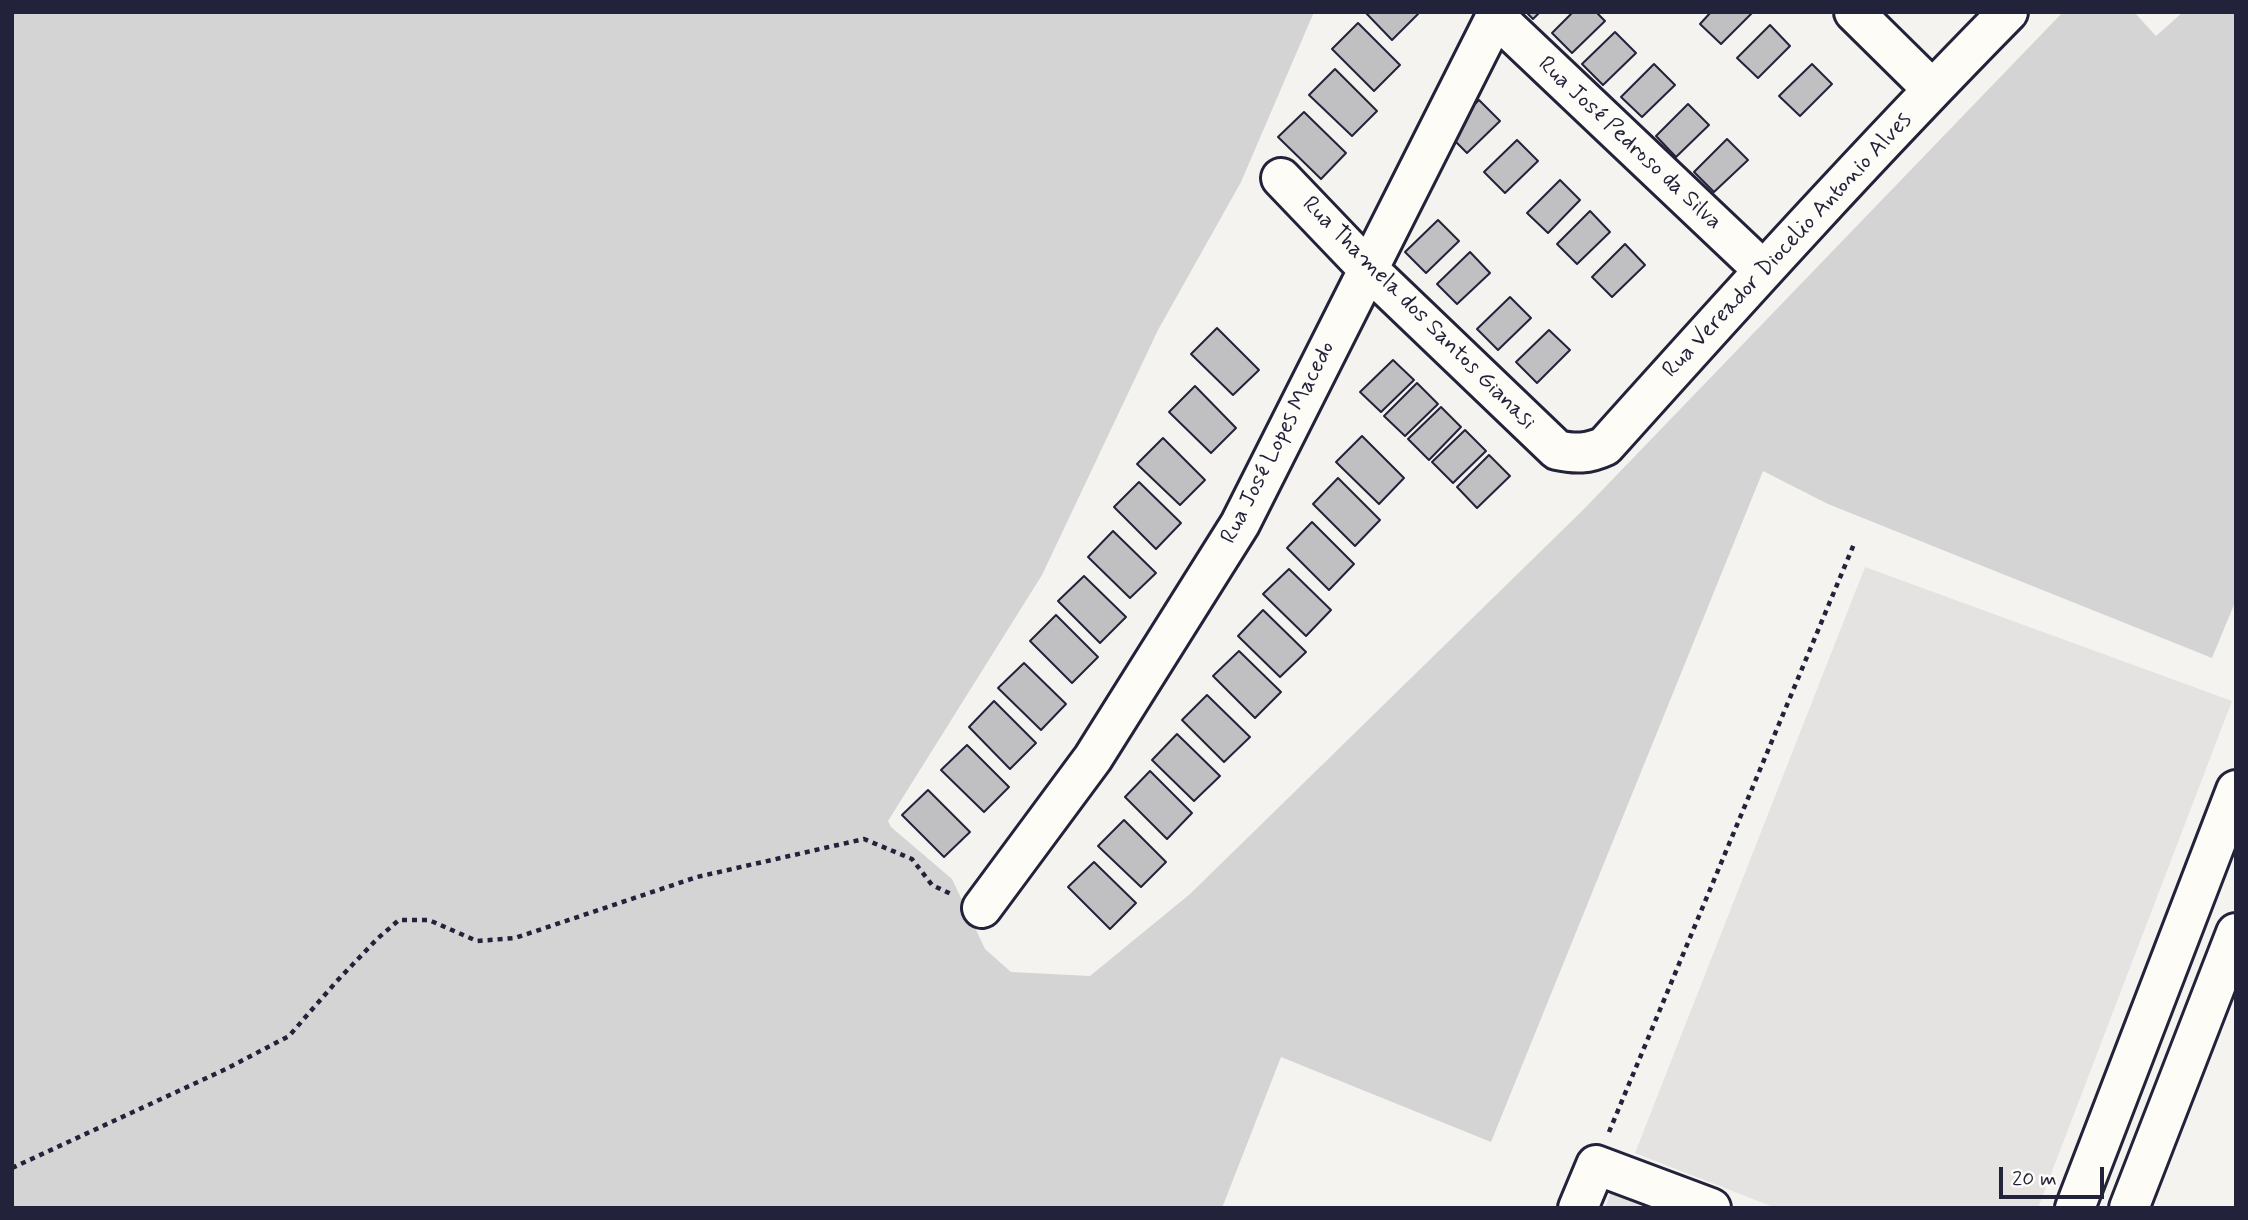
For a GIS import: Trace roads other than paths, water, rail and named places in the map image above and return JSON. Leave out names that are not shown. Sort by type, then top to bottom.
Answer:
[{"type":"street","points":[[1854,12],[1932,89]]},
{"type":"street","name":"Rua Vereador Diocelio Antonio Alves","points":[[1557,450],[1572,454],[1591,453],[1605,446],[1763,270],[2008,12]]},
{"type":"street","name":"Rua José Lopes Macedo","points":[[982,908],[1093,758],[1240,524],[1497,15]]},
{"type":"street","name":"Rua José Pedroso da Silva","points":[[1497,15],[1763,270]]},
{"type":"street","name":"Rua Thamela dos Santos Gianasi","points":[[1281,177],[1369,270],[1557,450]]},
{"type":"street","points":[[2075,1208],[2236,790]]},
{"type":"street","points":[[2130,1208],[2236,933]]},
{"type":"street","points":[[1578,1208],[1595,1165],[1712,1208]]}]
